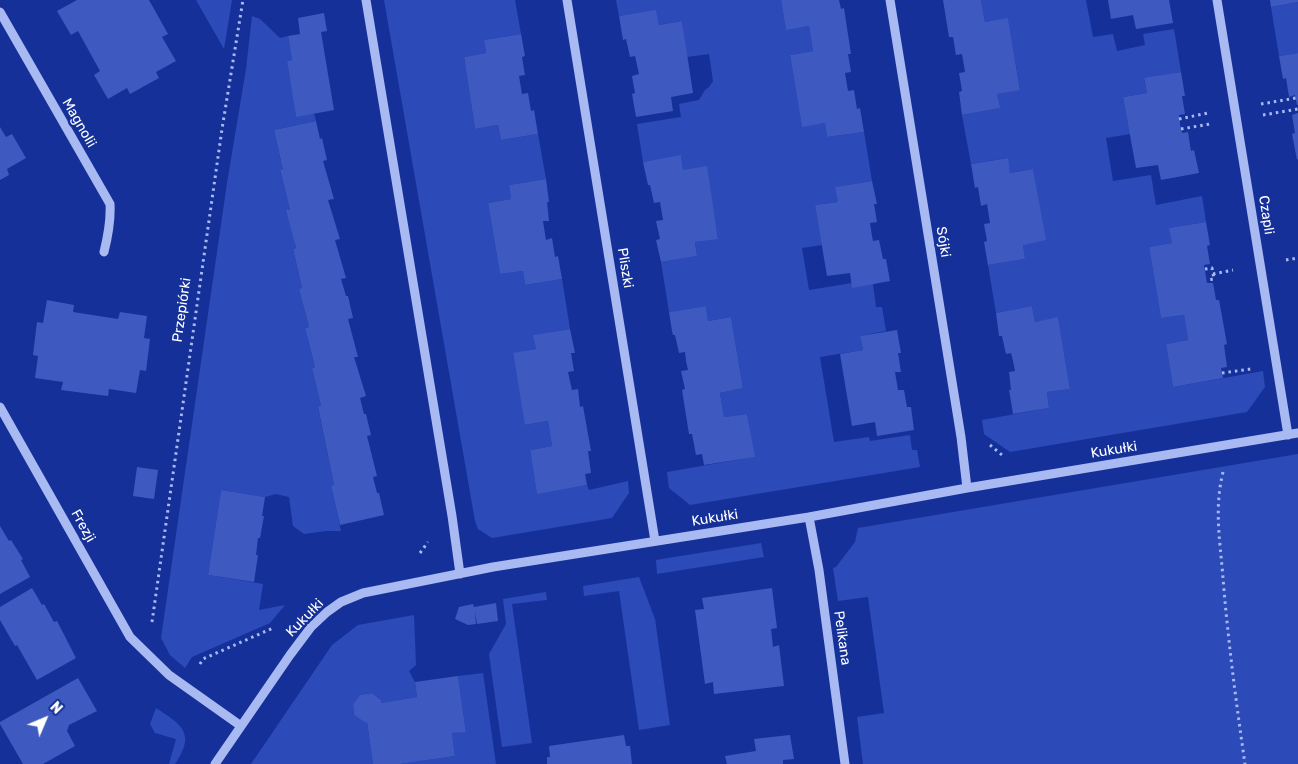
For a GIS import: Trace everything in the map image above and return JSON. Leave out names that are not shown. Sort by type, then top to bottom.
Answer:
[{"type":"street","points":[[366,0],[460,574]]},
{"type":"street","name":"Pliszki","points":[[568,0],[656,541]]},
{"type":"street","name":"Sójki","points":[[890,0],[961,437],[966,488]]},
{"type":"street","name":"Czapli","points":[[1217,0],[1288,435]]},
{"type":"street","name":"Magnolii","points":[[0,12],[110,204],[109,232],[104,252]]},
{"type":"street","name":"Frezji","points":[[0,407],[130,637],[175,680],[241,726]]},
{"type":"street","name":"Kukułki","points":[[215,764],[285,662],[311,628],[327,612],[342,602],[364,593],[460,574],[809,517],[966,488],[1229,446],[1298,433]]},
{"type":"street","name":"Pelikana","points":[[809,517],[819,570],[845,764]]},
{"type":"path","name":"Przepiórki","points":[[152,625],[222,129],[243,0]]},
{"type":"path","points":[[1235,108],[1296,98]]},
{"type":"path","points":[[1236,120],[1298,109]]},
{"type":"path","points":[[1205,269],[1212,268],[1214,279],[1207,280]]},
{"type":"path","points":[[988,443],[1007,459]]},
{"type":"path","points":[[1229,446],[1218,491],[1217,521],[1229,648],[1245,764]]},
{"type":"path","points":[[197,670],[203,659],[273,628]]},
{"type":"shaded area","points":[[196,0],[232,0],[224,49]]},
{"type":"shaded area","points":[[384,0],[515,0],[521,34],[484,40],[486,53],[464,57],[475,129],[498,125],[501,140],[538,134],[546,179],[509,185],[511,199],[488,203],[500,274],[523,271],[525,285],[562,279],[570,329],[534,335],[536,349],[513,354],[526,425],[548,421],[552,446],[530,450],[537,493],[587,485],[589,490],[628,481],[629,493],[612,518],[492,538],[478,529],[475,521]]},
{"type":"shaded area","points":[[616,0],[781,0],[786,29],[809,26],[813,51],[790,55],[802,126],[825,123],[827,137],[864,132],[872,181],[836,187],[838,202],[815,205],[822,245],[802,248],[809,290],[852,283],[873,284],[876,307],[882,307],[886,331],[860,336],[863,350],[820,357],[834,442],[869,437],[870,441],[910,435],[912,450],[917,450],[920,467],[690,505],[669,488],[667,472],[754,457],[747,414],[724,417],[720,393],[743,388],[731,317],[708,321],[706,306],[669,312],[661,262],[697,256],[695,242],[718,238],[712,203],[683,170],[681,156],[643,162],[637,124],[681,117],[679,104],[699,100],[713,81],[709,54],[687,57],[682,21],[659,25],[656,11],[619,16]]},
{"type":"shaded area","points":[[981,0],[1086,0],[1093,37],[1113,34],[1117,51],[1145,45],[1143,34],[1174,29],[1181,72],[1144,79],[1147,93],[1123,97],[1130,134],[1106,138],[1113,181],[1151,175],[1156,205],[1202,196],[1206,222],[1170,228],[1172,243],[1149,247],[1161,318],[1184,315],[1188,340],[1166,344],[1173,387],[1263,371],[1265,387],[1247,412],[1010,452],[984,434],[982,420],[1049,408],[1047,392],[1070,389],[1058,318],[1035,322],[1032,306],[996,313],[988,265],[1025,259],[1023,245],[1039,204],[1033,169],[1010,173],[1007,158],[971,164],[962,115],[999,108],[997,94],[1020,89],[1008,19],[985,22]]},
{"type":"shaded area","points":[[1298,2],[1298,53],[1279,56],[1271,7]]},
{"type":"shaded area","points":[[252,16],[260,19],[280,38],[288,36],[292,60],[287,61],[296,116],[314,113],[316,121],[274,130],[283,170],[280,171],[290,210],[287,211],[296,248],[293,249],[302,288],[299,289],[309,327],[305,328],[315,367],[312,368],[321,406],[318,408],[334,485],[331,486],[341,531],[304,534],[293,526],[289,497],[276,494],[265,497],[221,490],[208,575],[263,584],[259,610],[285,605],[270,623],[192,657],[185,668],[170,655],[161,638],[227,183],[246,69]]},
{"type":"shaded area","points":[[1298,454],[1298,764],[863,764],[857,717],[884,713],[868,597],[838,601],[833,568],[836,567],[855,542],[858,528]]},
{"type":"shaded area","points":[[761,543],[764,557],[657,574],[656,560]]},
{"type":"shaded area","points":[[639,577],[655,619],[670,725],[639,730],[619,591],[584,596],[583,586]]},
{"type":"shaded area","points":[[546,592],[547,600],[512,604],[532,743],[502,747],[489,654],[506,624],[503,599]]},
{"type":"shaded area","points":[[414,615],[416,665],[409,671],[415,682],[417,697],[381,703],[381,700],[372,693],[360,695],[353,704],[354,715],[367,722],[373,764],[251,764],[332,645],[358,625]]},
{"type":"shaded area","points":[[483,673],[496,764],[400,764],[455,756],[452,733],[466,731],[458,676]]},
{"type":"shaded area","points":[[156,708],[179,725],[183,731],[185,745],[175,764],[169,764],[176,739],[155,733],[150,724]]},
{"type":"building","points":[[77,0],[149,0],[168,34],[162,37],[176,61],[156,72],[159,78],[130,94],[127,88],[108,99],[94,75],[100,71],[78,31],[71,35],[57,11]]},
{"type":"building","points":[[781,0],[839,0],[841,9],[844,8],[851,54],[848,54],[851,72],[845,73],[848,91],[854,90],[857,109],[860,108],[864,132],[827,137],[825,123],[802,127],[790,55],[813,51],[809,26],[786,30]]},
{"type":"building","points":[[943,0],[981,0],[985,22],[1008,18],[1020,90],[997,94],[1000,108],[962,115],[959,92],[962,91],[959,73],[965,72],[962,54],[956,55],[953,37],[949,37]]},
{"type":"building","points":[[1108,0],[1169,0],[1173,23],[1136,29],[1133,15],[1111,19]]},
{"type":"building","points":[[1270,0],[1298,0],[1298,2],[1271,7]]},
{"type":"building","points":[[656,10],[659,25],[682,21],[693,93],[671,97],[673,111],[636,117],[632,94],[635,93],[632,76],[639,74],[635,56],[630,57],[626,39],[623,40],[619,16]]},
{"type":"building","points":[[324,13],[327,31],[321,32],[334,110],[296,117],[287,61],[292,60],[288,36],[300,34],[298,18]]},
{"type":"building","points":[[521,34],[525,56],[522,57],[525,75],[519,76],[522,94],[528,93],[531,111],[534,110],[538,134],[501,140],[498,125],[475,129],[464,57],[486,53],[484,40]]},
{"type":"building","points":[[1298,53],[1297,105],[1295,95],[1289,97],[1286,78],[1283,79],[1279,56]]},
{"type":"building","points":[[1181,72],[1185,96],[1182,96],[1185,114],[1179,115],[1180,124],[1182,133],[1188,132],[1191,151],[1194,150],[1199,173],[1161,180],[1158,165],[1136,168],[1123,97],[1147,93],[1144,78]]},
{"type":"building","points":[[1298,113],[1297,160],[1292,134],[1295,133],[1292,115]]},
{"type":"building","points":[[316,121],[327,160],[323,161],[334,199],[328,200],[340,239],[335,240],[346,278],[341,279],[346,296],[348,296],[353,318],[348,319],[358,357],[354,357],[366,396],[360,398],[371,435],[367,436],[377,476],[373,477],[384,515],[340,525],[331,486],[334,485],[318,407],[321,406],[312,368],[315,367],[305,328],[309,327],[299,289],[302,288],[293,249],[296,248],[286,210],[290,210],[280,170],[283,170],[274,130]]},
{"type":"building","points":[[0,127],[6,137],[12,134],[26,158],[7,169],[9,175],[0,180]]},
{"type":"building","points":[[681,155],[683,170],[707,166],[718,239],[695,242],[697,256],[661,262],[656,240],[660,239],[656,221],[663,220],[660,202],[654,203],[643,162]]},
{"type":"building","points":[[1008,158],[1010,173],[1033,169],[1046,240],[1023,245],[1025,259],[988,265],[984,242],[987,241],[984,224],[990,223],[987,204],[981,206],[978,187],[975,188],[971,164]]},
{"type":"building","points":[[546,179],[549,221],[543,221],[546,240],[552,238],[555,257],[558,256],[562,279],[525,285],[523,271],[500,274],[488,203],[511,199],[509,185]]},
{"type":"building","points":[[872,181],[877,204],[874,204],[877,222],[870,223],[872,236],[873,241],[879,240],[883,259],[886,259],[890,281],[852,288],[850,273],[827,276],[815,205],[838,202],[835,187]]},
{"type":"building","points":[[1206,222],[1210,245],[1207,246],[1210,264],[1204,265],[1207,283],[1213,283],[1216,300],[1219,300],[1227,344],[1224,345],[1227,367],[1221,368],[1223,378],[1173,387],[1166,344],[1188,340],[1184,315],[1161,318],[1149,247],[1172,243],[1169,228]]},
{"type":"building","points":[[47,300],[74,305],[73,312],[118,319],[120,312],[147,316],[144,338],[150,339],[146,371],[140,370],[136,393],[109,389],[108,396],[61,390],[63,382],[35,378],[38,356],[33,355],[37,322],[43,323]]},
{"type":"building","points":[[706,306],[708,321],[731,317],[743,388],[720,393],[724,417],[747,414],[755,457],[704,465],[702,454],[696,455],[692,434],[689,434],[682,390],[685,389],[681,371],[688,370],[685,352],[679,353],[675,335],[673,335],[669,312]]},
{"type":"building","points":[[1032,306],[1035,322],[1058,317],[1070,389],[1047,392],[1049,408],[1013,414],[1009,390],[1011,390],[1009,372],[1015,371],[1011,353],[1006,354],[1002,336],[999,336],[996,313]]},
{"type":"building","points":[[570,329],[575,353],[571,353],[574,371],[568,372],[572,390],[578,389],[580,407],[583,406],[591,451],[588,451],[591,473],[585,474],[587,485],[537,494],[530,450],[552,446],[548,421],[525,425],[513,353],[536,349],[533,335]]},
{"type":"building","points":[[897,330],[901,353],[898,353],[901,372],[895,372],[898,390],[904,390],[907,407],[911,407],[914,430],[877,436],[875,422],[852,426],[840,354],[863,350],[860,336]]},
{"type":"building","points":[[137,467],[158,470],[154,499],[133,496]]},
{"type":"building","points":[[221,490],[265,497],[262,516],[264,516],[260,538],[258,538],[256,555],[258,555],[254,582],[208,575]]},
{"type":"building","points":[[0,526],[23,559],[21,560],[30,577],[0,594]]},
{"type":"building","points":[[32,588],[54,622],[57,621],[76,658],[37,680],[0,620],[0,607]]},
{"type":"building","points":[[772,588],[777,628],[771,629],[773,647],[779,645],[784,686],[714,694],[713,682],[705,684],[695,610],[704,609],[702,598]]},
{"type":"building","points":[[496,603],[498,621],[477,624],[475,611],[476,624],[468,625],[455,619],[459,607],[473,604],[474,607]]},
{"type":"building","points":[[458,676],[466,732],[452,733],[455,756],[400,764],[373,764],[367,722],[354,715],[353,704],[360,695],[372,693],[381,700],[381,703],[417,697],[415,682]]},
{"type":"building","points":[[78,678],[97,711],[69,725],[67,731],[75,746],[43,764],[23,764],[0,722]]},
{"type":"building","points":[[624,735],[626,746],[630,746],[632,764],[547,764],[547,757],[550,757],[549,746]]},
{"type":"building","points":[[790,735],[794,759],[783,760],[783,764],[727,764],[725,756],[756,751],[754,739]]}]
